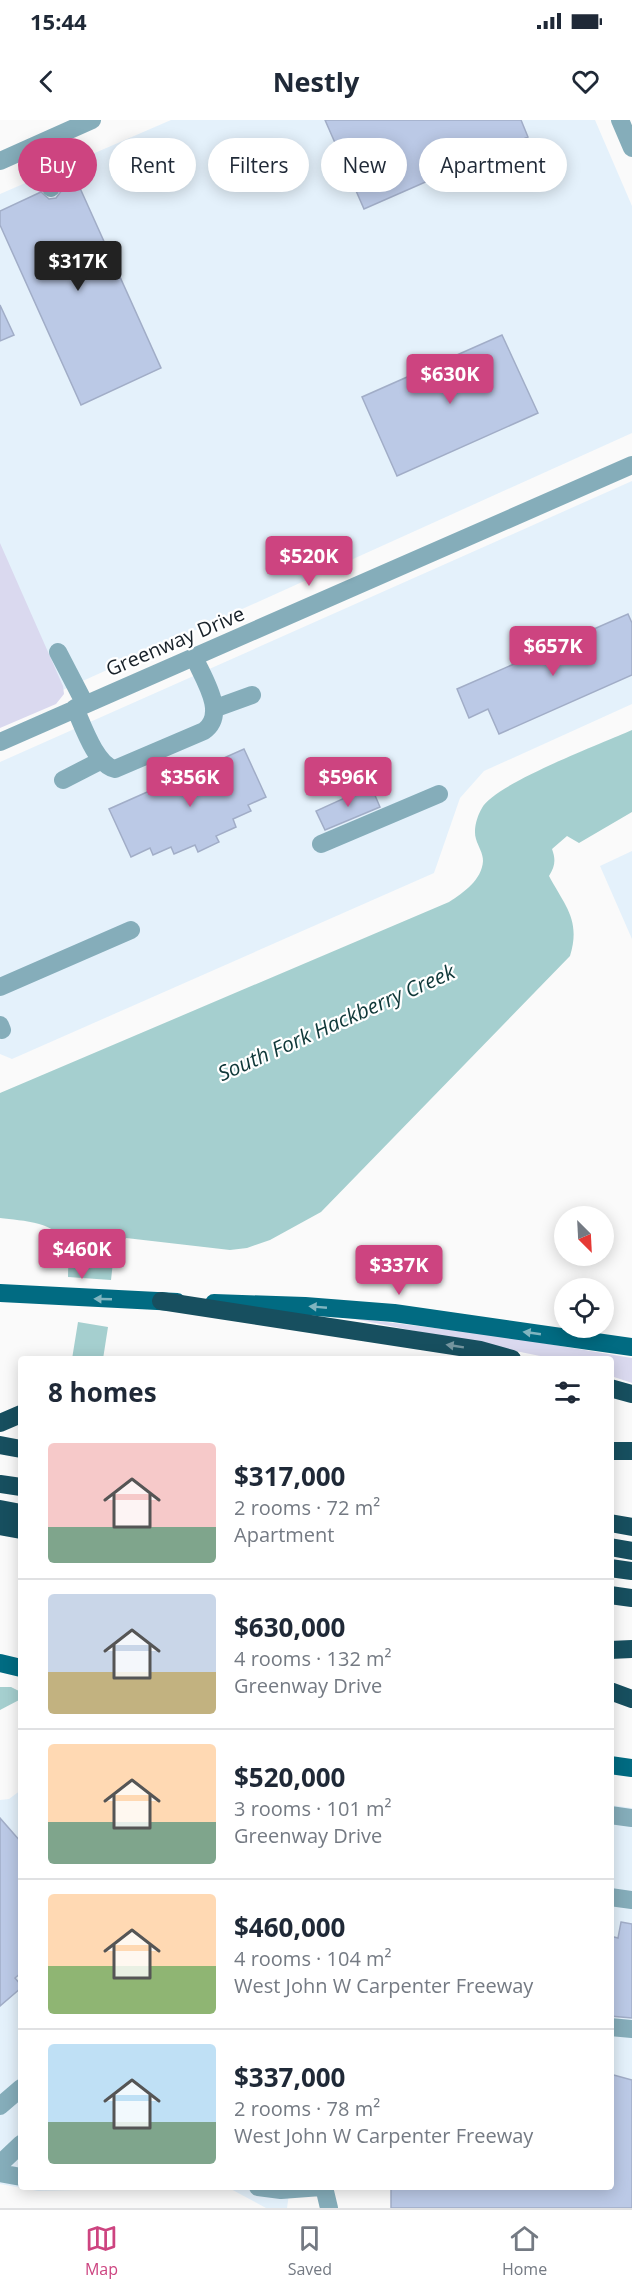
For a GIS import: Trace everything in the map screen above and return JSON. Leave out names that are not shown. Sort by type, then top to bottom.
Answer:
[{"type":"highway","points":[[161,1301],[480,1350],[501,1356]]},
{"type":"highway","points":[[614,1389],[632,1394]]},
{"type":"highway","points":[[0,1423],[18,1415]]},
{"type":"highway","points":[[0,1423],[18,1426]]},
{"type":"highway","points":[[0,1445],[18,1448]]},
{"type":"highway","points":[[614,1451],[632,1451]]},
{"type":"highway","points":[[0,1484],[18,1487]]},
{"type":"highway","points":[[0,1509],[18,1512]]},
{"type":"highway","points":[[614,1524],[632,1527]]},
{"type":"highway","points":[[0,1526],[18,1529]]},
{"type":"highway","points":[[614,1548],[632,1551]]},
{"type":"highway","points":[[614,1569],[632,1571]]},
{"type":"highway","points":[[614,1596],[632,1598]]},
{"type":"highway","points":[[614,1650],[632,1649]]},
{"type":"highway","points":[[614,1692],[632,1699]]},
{"type":"main road","points":[[0,1293],[305,1306],[394,1313],[632,1347]]},
{"type":"main road","points":[[0,1663],[18,1667]]},
{"type":"main road","points":[[614,1766],[632,1768]]},
{"type":"street","points":[[52,138],[92,120]]},
{"type":"street","points":[[620,120],[632,148]]},
{"type":"street","points":[[0,161],[18,153]]},
{"type":"street","name":"Greenway Drive","points":[[0,742],[632,465]]},
{"type":"street","points":[[58,652],[100,761],[107,768],[115,770],[210,727],[216,708],[194,657]]},
{"type":"street","points":[[216,708],[252,695]]},
{"type":"street","points":[[63,780],[100,761]]},
{"type":"street","points":[[321,844],[440,794]]},
{"type":"street","points":[[0,987],[131,930]]},
{"type":"street","points":[[614,1816],[632,1818]]},
{"type":"street","points":[[614,1898],[632,1900]]},
{"type":"street","points":[[614,2027],[632,2029]]},
{"type":"street","points":[[0,2164],[18,2147]]},
{"type":"street","points":[[0,2173],[18,2176]]},
{"type":"street","points":[[324,2190],[329,2208]]},
{"type":"shaded area","points":[[171,120],[595,120],[632,206],[632,433],[56,693],[0,564],[0,194],[18,186],[18,192],[97,192],[97,152],[109,147],[109,192],[196,192],[196,138],[129,138]]},
{"type":"shaded area","points":[[632,481],[632,704],[484,771],[460,798],[434,873],[12,1059],[0,1054],[0,762]]},
{"type":"shaded area","points":[[0,543],[63,686],[64,694],[56,704],[0,728]]},
{"type":"shaded area","points":[[632,851],[632,939],[600,866]]},
{"type":"shaded area","points":[[345,1317],[500,1336],[632,1358],[632,1383],[614,1377],[614,1356],[540,1356]]},
{"type":"shaded area","points":[[18,1792],[18,2187],[0,2184],[0,1800],[9,1799]]},
{"type":"shaded area","points":[[614,1805],[632,1808],[632,2208],[391,2208],[391,2190],[614,2190]]},
{"type":"shaded area","points":[[33,2190],[81,2190],[38,2191]]},
{"type":"shaded area","points":[[233,2190],[290,2190],[287,2208],[266,2208]]},
{"type":"water","name":"South Fork Hackberry Creek","points":[[632,730],[632,812],[579,843],[567,836],[552,849],[554,863],[549,876],[570,914],[574,933],[570,956],[321,1212],[270,1240],[247,1248],[230,1250],[126,1238],[114,1253],[111,1280],[68,1277],[67,1248],[57,1232],[39,1224],[0,1218],[0,1093],[449,902],[471,885],[482,868],[483,858],[476,839],[475,827],[480,811],[491,798],[527,776]]},
{"type":"water","points":[[78,1322],[108,1327],[103,1356],[72,1356]]},
{"type":"water","points":[[0,1687],[11,1687],[18,1690],[18,1701],[0,1710]]},
{"type":"building","points":[[325,120],[521,120],[528,137],[419,138],[419,185],[407,190],[407,138],[333,138]]},
{"type":"building","points":[[41,192],[49,199],[56,198],[60,192],[82,192],[161,368],[81,405],[0,225],[0,211]]},
{"type":"building","points":[[357,192],[403,192],[364,209]]},
{"type":"building","points":[[0,305],[14,335],[0,341]]},
{"type":"building","points":[[502,335],[538,413],[397,476],[362,397]]},
{"type":"building","points":[[628,614],[632,623],[632,675],[499,734],[488,709],[469,718],[457,689]]},
{"type":"building","points":[[244,749],[266,797],[248,805],[251,811],[233,819],[236,827],[216,836],[219,842],[198,852],[195,845],[174,854],[171,847],[153,855],[150,848],[131,857],[109,809]]},
{"type":"building","points":[[371,786],[380,807],[325,830],[316,811]]},
{"type":"building","points":[[0,1818],[18,1839],[18,1976],[15,1978],[18,1982],[18,1991],[0,2006]]},
{"type":"building","points":[[621,1922],[632,1924],[632,2018],[614,2016],[614,1937],[618,1938]]},
{"type":"building","points":[[614,2075],[632,2080],[632,2208],[391,2208],[391,2190],[614,2190]]}]
